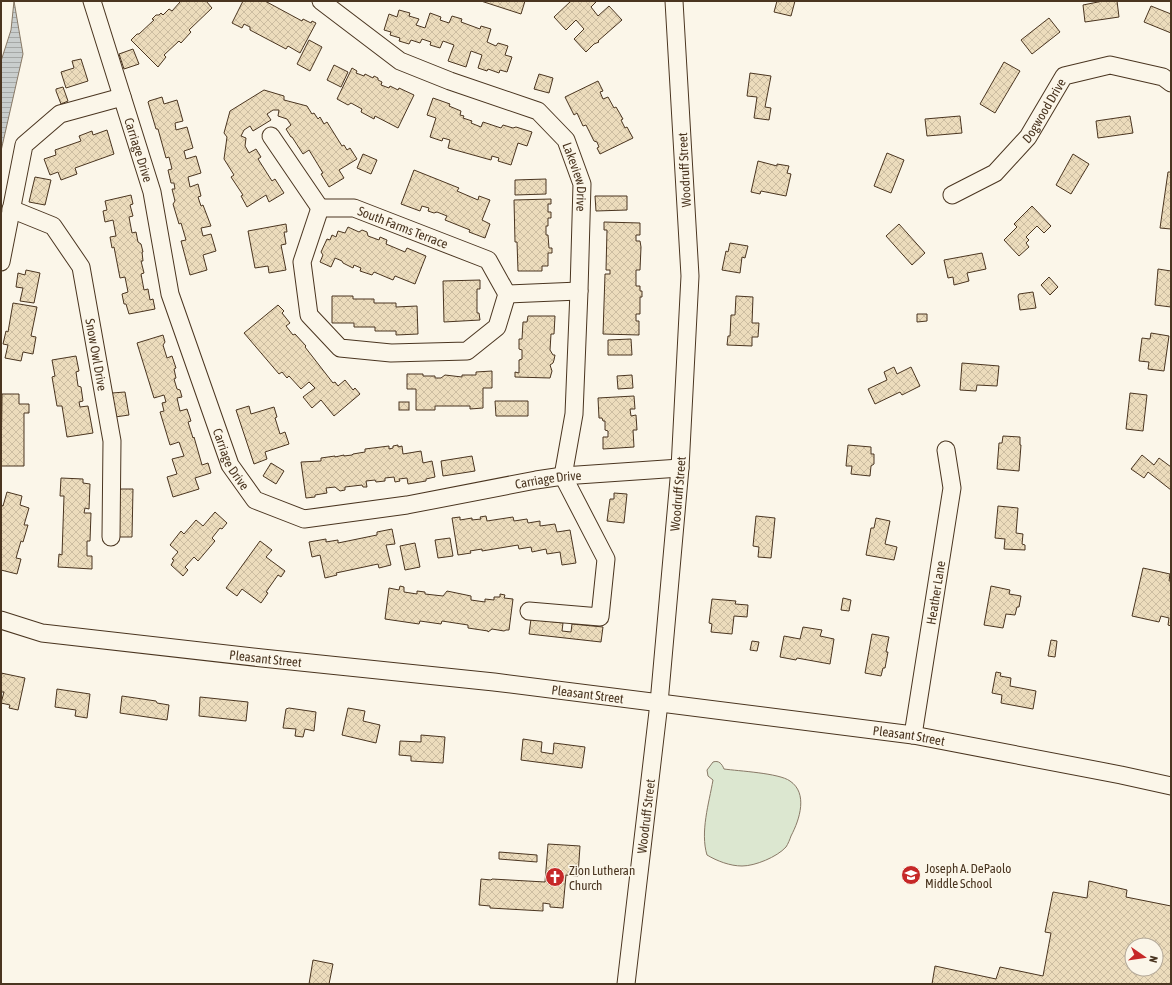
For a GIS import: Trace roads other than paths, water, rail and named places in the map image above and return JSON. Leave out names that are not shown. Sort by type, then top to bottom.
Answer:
[{"type":"street","name":"Carriage Drive","points":[[92,1],[152,192],[170,294],[230,464],[255,500],[304,519],[407,504],[563,476],[680,468]]},
{"type":"street","name":"Lakeview Drive","points":[[321,1],[400,61],[450,81],[538,111],[566,140],[582,184],[574,414],[563,476]]},
{"type":"street","name":"Woodruff Street","points":[[626,984],[659,703],[680,468],[690,276],[674,1]]},
{"type":"street","name":"Dogwood Drive","points":[[952,195],[995,173],[1028,137],[1064,76],[1110,65],[1163,77],[1171,83]]},
{"type":"street","points":[[1,262],[24,145],[60,114],[122,97]]},
{"type":"street","points":[[271,136],[320,208],[302,262],[308,315],[340,348],[391,354],[467,351],[497,327],[507,294],[579,291]]},
{"type":"street","name":"South Farms Terrace","points":[[320,208],[354,208],[488,260],[507,294]]},
{"type":"street","name":"Snow Owl Drive","points":[[11,209],[53,226],[81,267],[112,441],[111,537]]},
{"type":"street","name":"Heather Lane","points":[[913,735],[952,488],[946,450]]},
{"type":"street","points":[[529,611],[600,617],[606,559],[563,476]]},
{"type":"street","name":"Pleasant Street","points":[[1,620],[42,634],[494,682],[913,735],[1171,786]]},
{"type":"place","name":"Joseph A. DePaolo Middle School","points":[[911,875]]},
{"type":"place","name":"Zion Lutheran Church","points":[[555,877]]}]
